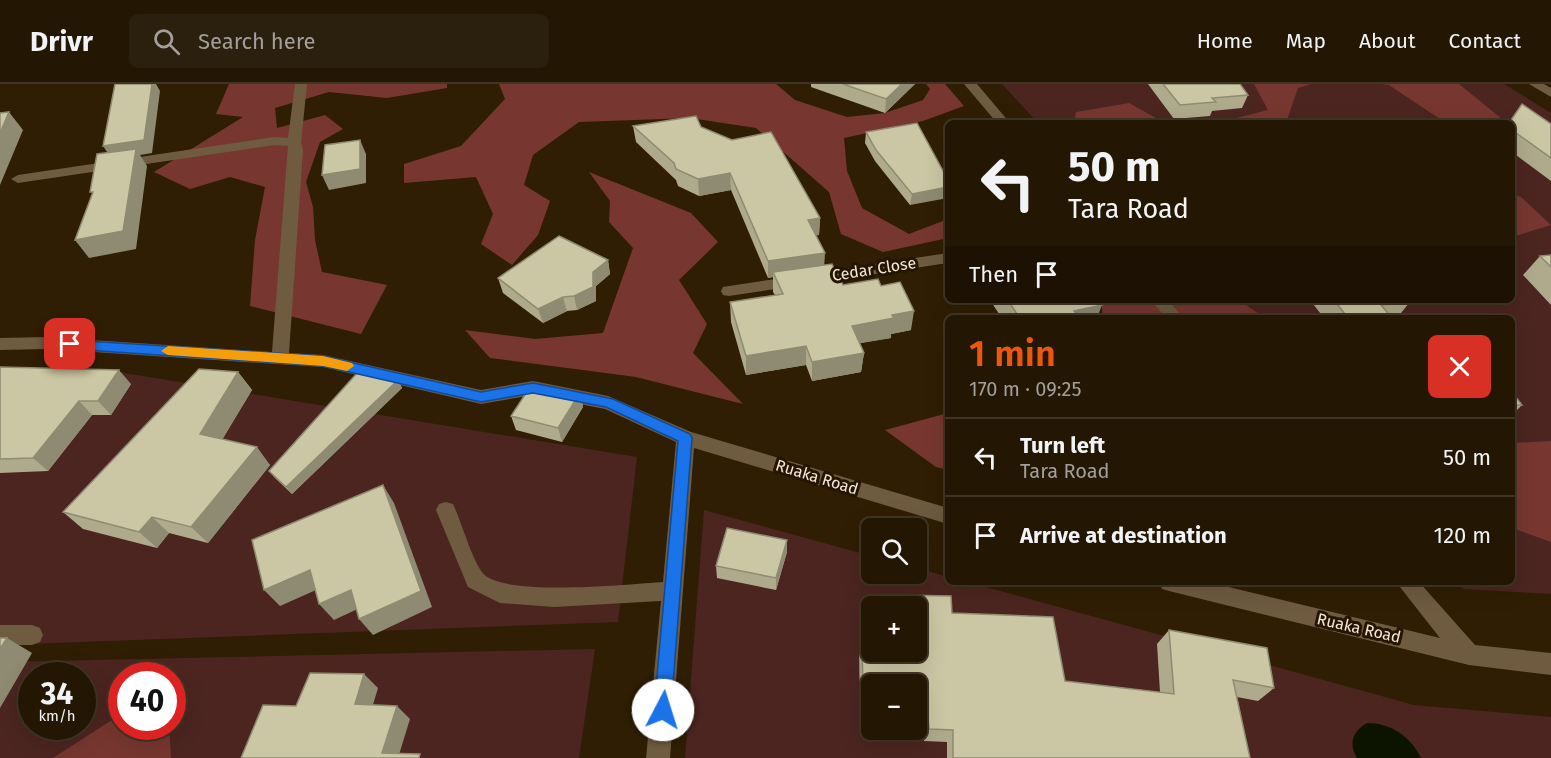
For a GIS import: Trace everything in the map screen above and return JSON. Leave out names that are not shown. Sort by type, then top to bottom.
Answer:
[{"type":"street","points":[[280,358],[296,150],[294,143],[301,84]]},
{"type":"street","points":[[970,84],[1001,120]]},
{"type":"street","points":[[1535,84],[1551,93]]},
{"type":"street","points":[[18,179],[274,141],[294,143]]},
{"type":"street","name":"Cedar Close","points":[[729,291],[945,258]]},
{"type":"street","points":[[1162,303],[1172,315]]},
{"type":"street","name":"Ruaka Road","points":[[0,344],[47,343],[323,361],[481,397],[533,388],[608,403],[686,438],[945,515]]},
{"type":"street","points":[[658,758],[686,438]]},
{"type":"street","points":[[446,510],[474,580],[500,594],[554,597],[674,591]]},
{"type":"street","name":"Ruaka Road","points":[[1181,585],[1469,655],[1551,664]]},
{"type":"street","points":[[1409,585],[1469,655]]},
{"type":"street","points":[[0,635],[32,635]]},
{"type":"shaded area","points":[[229,84],[447,84],[447,88],[387,98],[329,92],[275,108],[277,128],[325,115],[343,129],[320,142],[306,182],[313,207],[315,240],[322,272],[387,285],[361,334],[250,306],[255,240],[265,187],[230,177],[190,189],[154,172],[243,117],[216,114]]},
{"type":"shaded area","points":[[499,84],[776,84],[795,100],[847,117],[885,113],[923,100],[930,89],[926,84],[945,84],[964,106],[923,121],[844,138],[847,171],[862,208],[909,234],[945,220],[945,239],[883,252],[841,234],[829,192],[756,128],[690,118],[579,122],[533,155],[524,185],[550,201],[538,235],[512,265],[481,244],[493,214],[476,177],[404,183],[404,164],[461,146],[505,99]]},
{"type":"shaded area","points":[[1002,84],[1504,84],[1551,113],[1551,594],[1463,589],[1459,585],[1515,585],[1515,315],[1213,315],[1202,303],[1515,303],[1515,120],[1035,120]]},
{"type":"shaded area","points":[[1254,84],[1311,84],[1298,88],[1287,120],[1229,120],[1268,110]]},
{"type":"shaded area","points":[[1382,84],[1459,84],[1502,119],[1438,120],[1440,119],[1389,85]]},
{"type":"shaded area","points":[[1129,103],[1160,120],[1074,120],[1076,112]]},
{"type":"shaded area","points":[[589,172],[691,213],[718,242],[679,280],[707,324],[693,353],[743,404],[636,377],[490,358],[465,330],[535,339],[603,333],[633,248],[609,222],[610,201]]},
{"type":"shaded area","points":[[1515,195],[1521,197],[1551,225],[1515,236]]},
{"type":"shaded area","points":[[1101,303],[1243,303],[1261,315],[1103,315]]},
{"type":"shaded area","points":[[112,371],[637,457],[618,622],[0,645],[0,374]]},
{"type":"shaded area","points":[[945,414],[945,469],[936,467],[885,430]]},
{"type":"shaded area","points":[[1551,441],[1551,542],[1515,529],[1515,443]]},
{"type":"shaded area","points":[[704,510],[861,553],[861,584],[927,584],[927,571],[945,576],[945,585],[979,585],[1414,705],[1551,717],[1551,758],[685,758]]},
{"type":"shaded area","points":[[595,649],[579,758],[0,758],[0,662]]},
{"type":"shaded area","points":[[108,722],[108,740],[170,740],[171,758],[53,758],[81,740],[96,740],[96,730]]},
{"type":"shaded area","points":[[1367,723],[1384,725],[1399,732],[1417,750],[1421,758],[1357,758],[1354,753],[1353,738],[1358,730]]},
{"type":"building","points":[[115,84],[152,84],[144,140],[103,146]]},
{"type":"building","points":[[843,84],[902,84],[886,99]]},
{"type":"building","points":[[1163,84],[1240,84],[1248,95],[1212,98],[1216,102],[1180,105]]},
{"type":"building","points":[[1522,104],[1551,124],[1551,158],[1515,132],[1515,120],[1511,120]]},
{"type":"building","points":[[9,112],[0,133],[0,113]]},
{"type":"building","points":[[696,116],[701,127],[732,140],[771,132],[820,218],[808,220],[825,253],[768,261],[730,173],[698,179],[676,169],[674,163],[633,126]]},
{"type":"building","points":[[917,123],[945,174],[945,188],[912,194],[876,150],[866,132]]},
{"type":"building","points":[[360,140],[360,169],[322,175],[325,145]]},
{"type":"building","points":[[136,149],[123,231],[75,240],[93,192],[90,192],[97,154]]},
{"type":"building","points":[[559,236],[608,260],[593,272],[593,287],[574,296],[563,297],[538,309],[498,278]]},
{"type":"building","points":[[1551,255],[1551,267],[1540,256]]},
{"type":"building","points":[[832,264],[843,285],[878,279],[881,286],[900,282],[914,311],[892,315],[894,318],[852,326],[864,353],[812,362],[806,346],[746,356],[730,302],[783,294],[773,272]]},
{"type":"building","points":[[1010,303],[1100,303],[1102,305],[1074,311],[1077,315],[1012,315],[1017,314]]},
{"type":"building","points":[[1336,303],[1409,303],[1381,305],[1389,315],[1346,315]]},
{"type":"building","points":[[0,367],[119,370],[98,401],[79,401],[33,458],[0,459]]},
{"type":"building","points":[[199,369],[238,372],[200,434],[257,447],[191,527],[152,517],[139,532],[63,512]]},
{"type":"building","points":[[358,372],[398,380],[286,487],[269,471]]},
{"type":"building","points":[[532,384],[580,393],[558,428],[511,416]]},
{"type":"building","points":[[1515,396],[1522,405],[1515,405]]},
{"type":"building","points":[[383,485],[421,591],[359,619],[351,590],[319,604],[310,570],[264,590],[252,540]]},
{"type":"building","points":[[727,528],[787,540],[776,578],[716,566]]},
{"type":"building","points":[[901,595],[951,596],[952,613],[1053,617],[1065,681],[1174,694],[1169,630],[1267,648],[1274,688],[1233,680],[1250,758],[953,758],[953,730],[929,729],[927,674],[863,674],[862,662],[927,662],[927,596]]},
{"type":"building","points":[[0,638],[7,638],[0,649]]},
{"type":"building","points":[[310,673],[364,674],[355,704],[397,706],[382,753],[420,754],[419,758],[241,758],[263,705],[296,706]]},
{"type":"slow traffic","points":[[168,351],[323,361],[347,366]]},
{"type":"route","points":[[70,344],[323,361],[481,397],[533,388],[608,403],[686,438],[663,710]]}]
